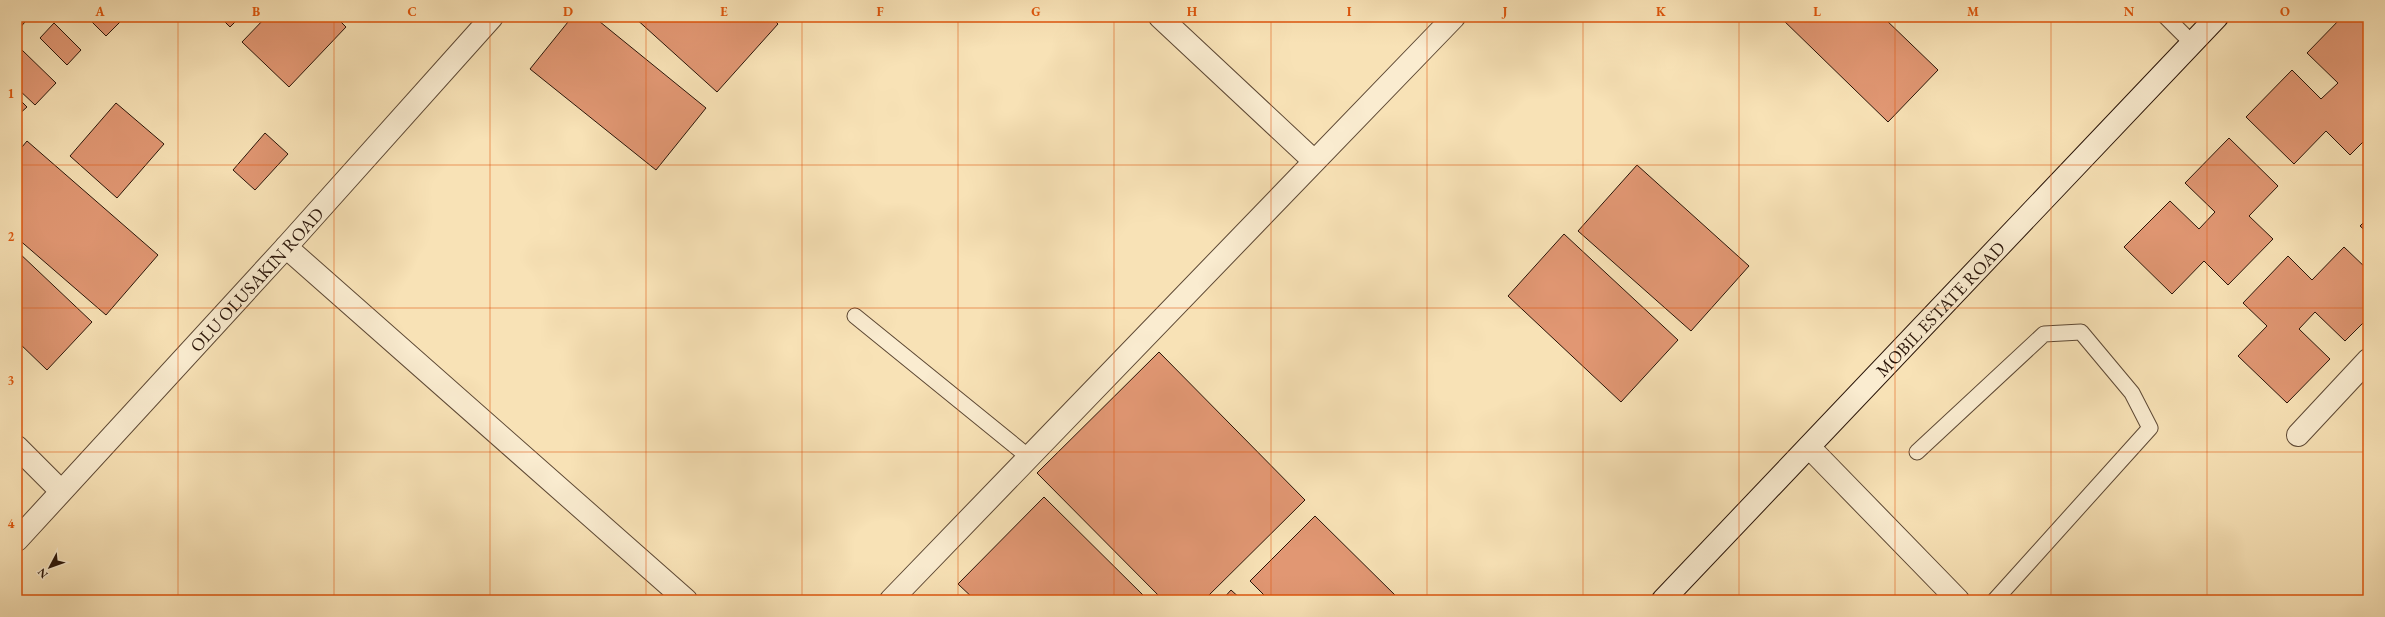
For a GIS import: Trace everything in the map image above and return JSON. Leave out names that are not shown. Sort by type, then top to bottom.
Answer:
[{"type":"street","name":"OLU OLUSAKIN ROAD","points":[[17,540],[60,490],[286,247],[492,17]]},
{"type":"street","points":[[1160,17],[1314,161]]},
{"type":"street","points":[[891,600],[1030,458],[1454,17]]},
{"type":"street","name":"MOBIL ESTATE ROAD","points":[[1663,600],[2217,17]]},
{"type":"street","points":[[286,247],[686,600]]},
{"type":"street","points":[[2298,435],[2368,360]]},
{"type":"street","points":[[1809,447],[1958,600]]},
{"type":"street","points":[[17,448],[60,490]]},
{"type":"lane","points":[[2166,17],[2192,43]]},
{"type":"lane","points":[[855,316],[1030,458]]},
{"type":"lane","points":[[1917,452],[2044,334],[2081,332],[2132,393],[2150,428],[1995,600]]},
{"type":"building","points":[[17,17],[25,22],[17,31]]},
{"type":"building","points":[[87,17],[125,17],[106,36]]},
{"type":"building","points":[[220,17],[240,17],[230,27]]},
{"type":"building","points":[[266,17],[336,17],[346,27],[289,87],[242,42]]},
{"type":"building","points":[[572,17],[594,17],[706,108],[656,170],[530,69]]},
{"type":"building","points":[[634,17],[771,17],[778,24],[717,92]]},
{"type":"building","points":[[1780,17],[1883,17],[1938,70],[1888,122]]},
{"type":"building","points":[[2342,17],[2360,17],[2368,25],[2368,137],[2350,155],[2326,131],[2294,164],[2246,117],[2292,70],[2321,99],[2338,83],[2307,53]]},
{"type":"building","points":[[54,23],[81,50],[67,65],[40,38]]},
{"type":"building","points":[[22,50],[56,83],[35,105],[17,88],[17,55]]},
{"type":"building","points":[[17,97],[27,107],[17,116]]},
{"type":"building","points":[[116,103],[164,144],[117,198],[70,156]]},
{"type":"building","points":[[265,133],[288,154],[255,190],[233,170]]},
{"type":"building","points":[[2229,138],[2278,186],[2249,216],[2273,239],[2228,285],[2204,261],[2172,294],[2124,247],[2170,201],[2199,229],[2215,212],[2185,183]]},
{"type":"building","points":[[27,141],[158,255],[106,315],[17,238],[17,153]]},
{"type":"building","points":[[1637,165],[1749,266],[1691,331],[1578,231]]},
{"type":"building","points":[[2368,218],[2368,233],[2360,226]]},
{"type":"building","points":[[1564,234],[1678,340],[1621,402],[1508,296]]},
{"type":"building","points":[[2344,247],[2368,270],[2368,318],[2345,341],[2315,312],[2299,329],[2330,359],[2287,403],[2238,356],[2267,326],[2243,303],[2288,256],[2312,280]]},
{"type":"building","points":[[17,251],[92,322],[47,370],[17,341]]},
{"type":"building","points":[[1159,352],[1305,500],[1204,600],[1163,600],[1037,473]]},
{"type":"building","points":[[1044,497],[1148,600],[975,600],[958,584]]},
{"type":"building","points":[[1315,516],[1400,600],[1269,600],[1250,581]]},
{"type":"building","points":[[1231,590],[1242,600],[1222,600]]}]
